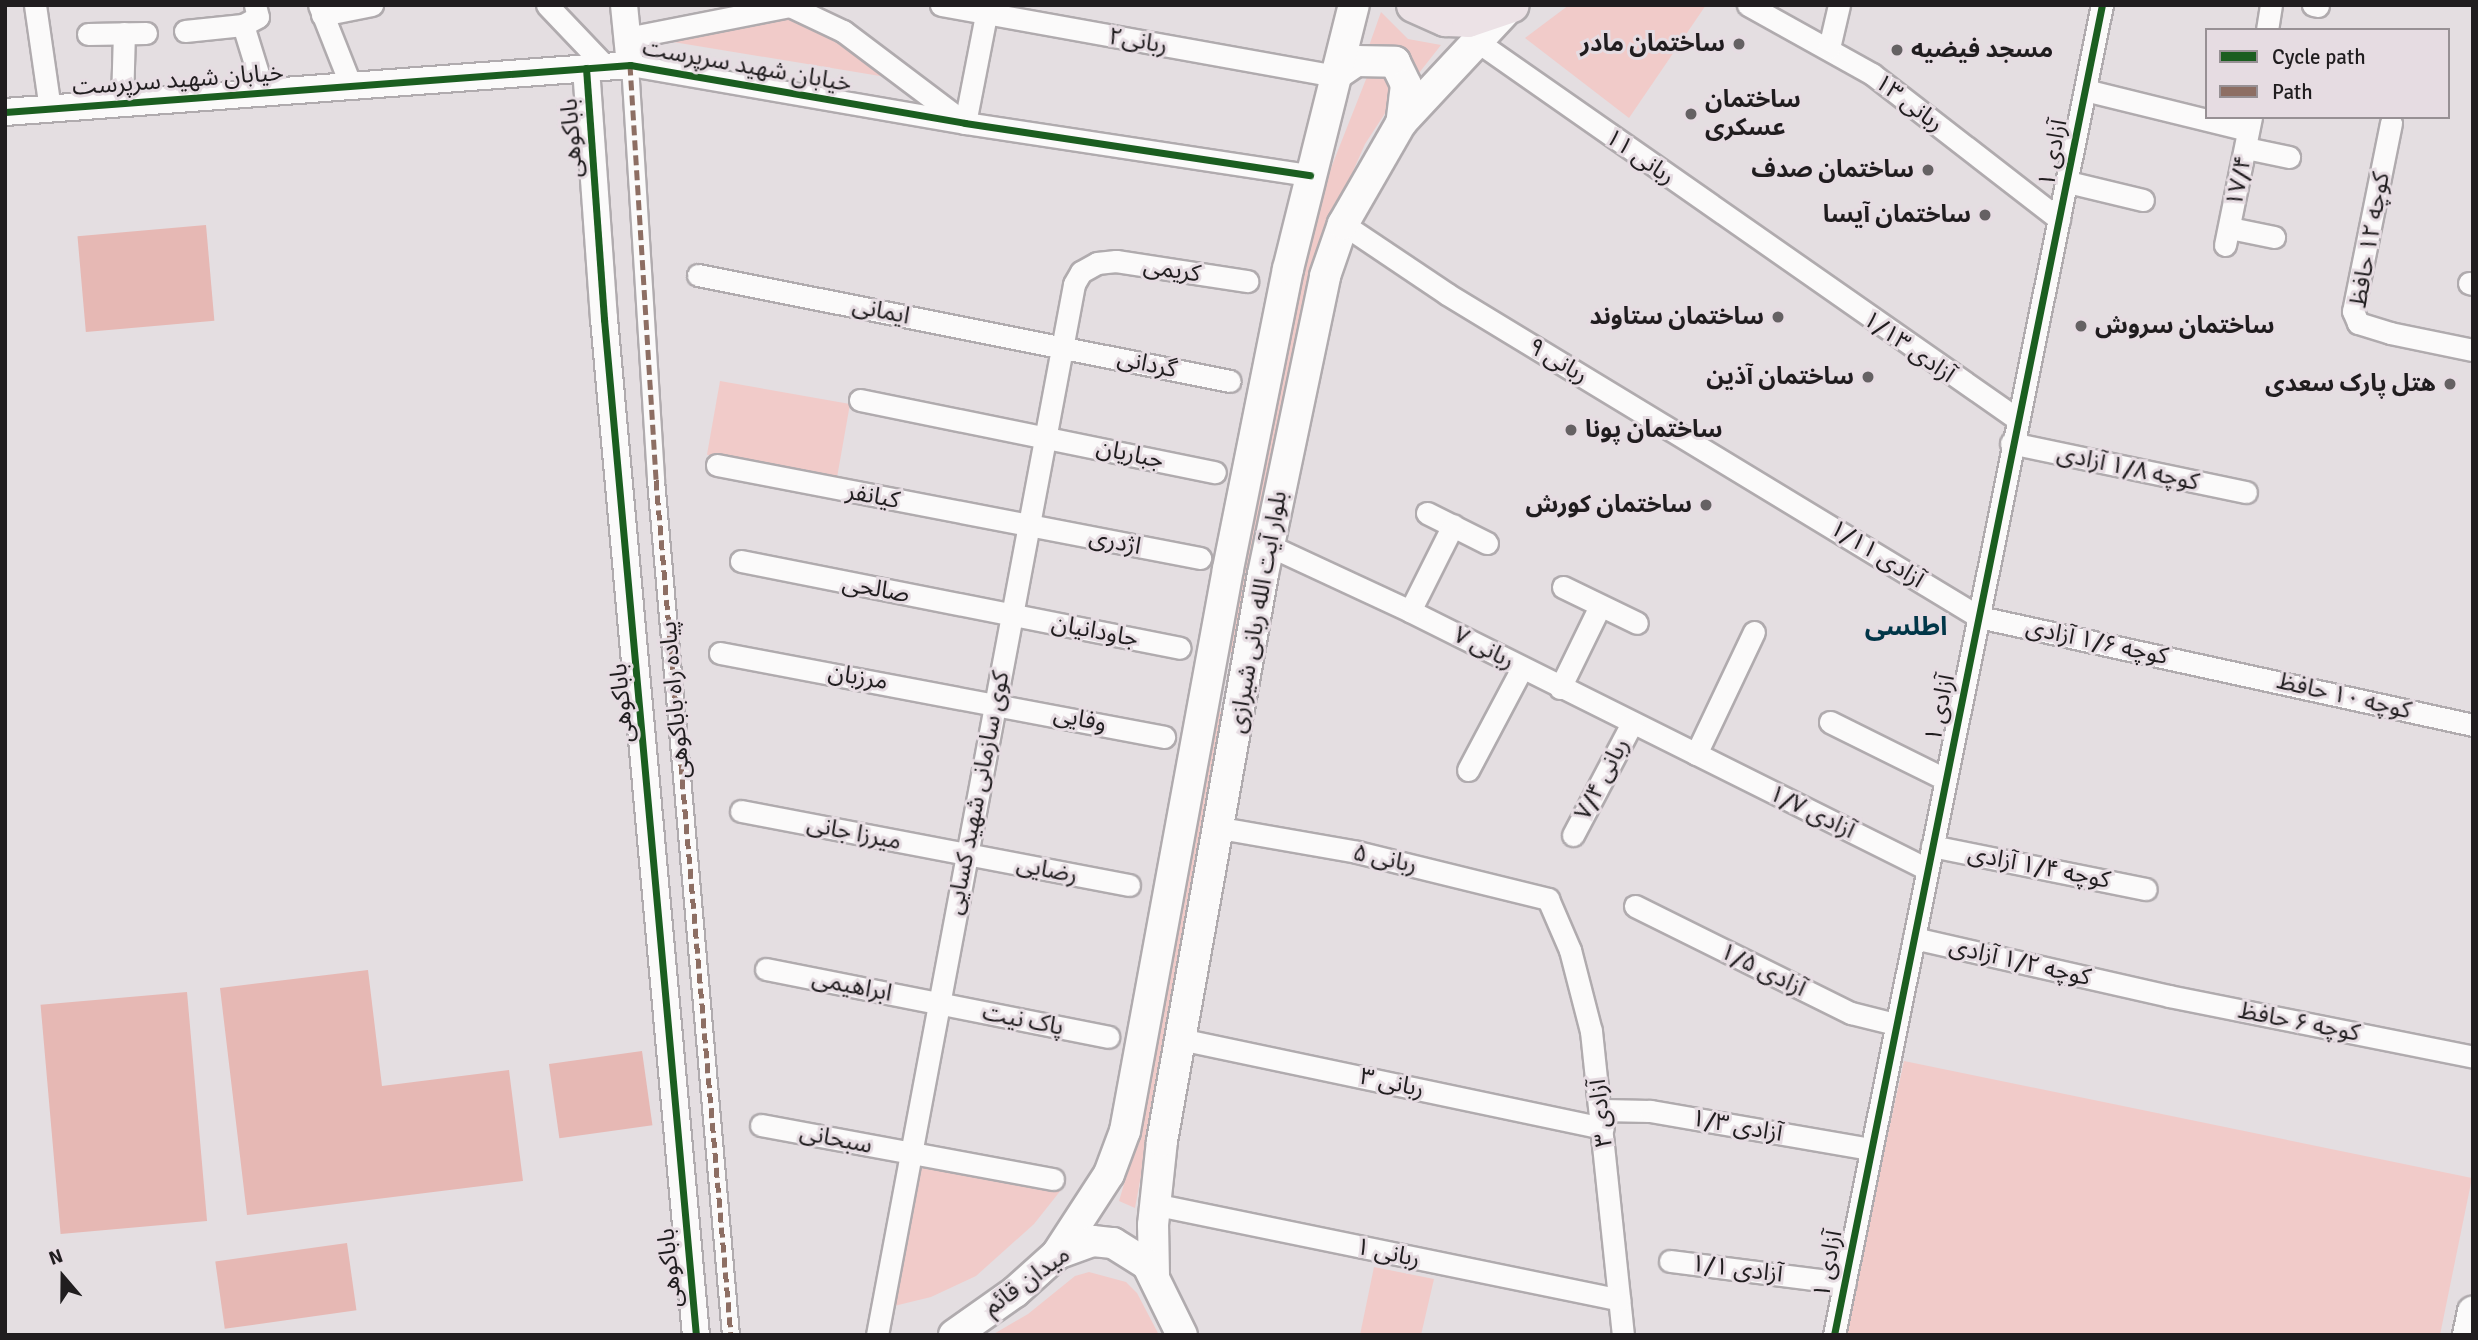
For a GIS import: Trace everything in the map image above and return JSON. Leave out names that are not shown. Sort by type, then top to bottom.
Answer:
[{"type":"main road","name":"بلوار آیت الله ربانی شیرازی","points":[[1057,1254],[1109,1174],[1125,1131],[1206,684],[1310,175],[1354,5]]},
{"type":"main road","points":[[1413,5],[1446,19],[1468,20],[1511,6]]},
{"type":"main road","name":"بلوار آیت الله ربانی شیرازی","points":[[1154,1275],[1153,1225],[1180,1038],[1269,546],[1312,330],[1343,224],[1401,123],[1511,6]]},
{"type":"main road","points":[[1334,76],[1356,61],[1395,62],[1406,85],[1401,123]]},
{"type":"main road","points":[[1206,684],[1242,692]]},
{"type":"main road","name":"میدان قائم","points":[[950,1333],[1015,1292],[1057,1254],[1073,1245],[1113,1243],[1147,1264],[1182,1335]]},
{"type":"main road","points":[[2468,1335],[2473,1312]]},
{"type":"street","points":[[35,5],[50,109]]},
{"type":"street","points":[[185,31],[243,25],[258,17],[255,5]]},
{"type":"street","points":[[351,86],[321,10],[372,5]]},
{"type":"street","points":[[547,5],[607,66]]},
{"type":"street","name":"باباکوهی","points":[[624,5],[626,37],[607,66],[604,319],[696,1335]]},
{"type":"street","name":"ربانی۲","points":[[941,5],[987,10],[1334,76]]},
{"type":"street","name":"ربانی ۱۳","points":[[1748,5],[1872,74],[2059,219]]},
{"type":"street","points":[[1829,48],[1839,5]]},
{"type":"street","name":"آزادی ۱","points":[[1834,1335],[1979,617],[2016,418],[2068,182],[2102,5]]},
{"type":"street","points":[[2267,28],[2271,5]]},
{"type":"street","name":"خیابان شهید سرپرست","points":[[626,37],[790,6],[843,31],[965,123]]},
{"type":"street","points":[[965,123],[987,10]]},
{"type":"street","points":[[243,25],[264,93]]},
{"type":"street","points":[[122,103],[124,33]]},
{"type":"street","points":[[88,34],[146,33]]},
{"type":"street","name":"ربانی ۱۱","points":[[1478,42],[1803,272]]},
{"type":"street","name":"خیابان شهید سرپرست","points":[[5,113],[607,66],[1310,175]]},
{"type":"street","name":"پیاده راه باباکوهی","points":[[607,66],[656,480],[731,1335]]},
{"type":"street","points":[[2085,90],[2248,132],[2289,157]]},
{"type":"street","name":"کوچه ۱۲ حافظ","points":[[2391,123],[2353,311],[2358,323],[2390,333],[2473,350]]},
{"type":"street","name":"۱۷/۴","points":[[2248,132],[2227,236],[2274,237]]},
{"type":"street","points":[[2068,182],[2143,200]]},
{"type":"street","name":"ربانی ۹","points":[[1343,224],[1447,294],[1776,492]]},
{"type":"street","name":"کریمی","points":[[1097,263],[1116,261],[1247,281]]},
{"type":"street","name":"کوی سازمانی شهید کسایی","points":[[877,1335],[1074,284],[1081,272],[1097,263]]},
{"type":"street","name":"آزادی ۱/۱۳","points":[[1803,272],[2016,418]]},
{"type":"street","name":"ایمانی","points":[[698,275],[1063,346]]},
{"type":"street","name":"گردانی","points":[[1063,346],[1230,381]]},
{"type":"street","name":"جباریان","points":[[860,400],[1215,472]]},
{"type":"street","name":"کوچه ۱/۸ آزادی","points":[[2011,443],[2246,492]]},
{"type":"street","name":"کیانفر","points":[[717,465],[1030,525]]},
{"type":"street","name":"آزادی ۱/۱۱","points":[[1776,492],[1979,617]]},
{"type":"street","points":[[1427,513],[1488,543]]},
{"type":"street","name":"اژدری","points":[[1030,525],[1200,558]]},
{"type":"street","points":[[1410,611],[1452,525]]},
{"type":"street","name":"ربانی ۷","points":[[1269,546],[1410,611],[1696,754]]},
{"type":"street","name":"صالحی","points":[[741,561],[1011,614]]},
{"type":"street","points":[[1563,587],[1637,623]]},
{"type":"street","points":[[1560,688],[1600,606]]},
{"type":"street","name":"جاودانیان","points":[[1011,614],[1179,648]]},
{"type":"street","name":"کوچه ۱/۶ آزادی","points":[[1979,617],[2216,667]]},
{"type":"street","points":[[1696,754],[1754,632]]},
{"type":"street","name":"مرزبان","points":[[720,653],[995,702]]},
{"type":"street","name":"کوچه ۱۰ حافظ","points":[[2216,667],[2473,725]]},
{"type":"street","points":[[1468,769],[1522,668]]},
{"type":"street","name":"وفایی","points":[[995,702],[1164,737]]},
{"type":"street","points":[[1830,722],[1945,779]]},
{"type":"street","name":"ربانی ۷/۴","points":[[1573,835],[1632,723]]},
{"type":"street","name":"آزادی ۱/۷","points":[[1696,754],[1927,869]]},
{"type":"street","name":"میرزا جانی","points":[[741,811],[966,855]]},
{"type":"street","name":"ربانی ۵","points":[[1220,828],[1357,852],[1548,899]]},
{"type":"street","name":"کوچه ۱/۴ آزادی","points":[[1932,846],[2146,889]]},
{"type":"street","name":"رضایی","points":[[966,855],[1129,885]]},
{"type":"street","name":"۳ آزادی","points":[[1548,899],[1570,950],[1588,1017],[1603,1119],[1623,1335]]},
{"type":"street","name":"آزادی ۱/۵","points":[[1635,906],[1851,1013],[1895,1024]]},
{"type":"street","name":"کوچه ۱/۲ آزادی","points":[[1914,938],[2126,986]]},
{"type":"street","name":"ابراهیمی","points":[[766,969],[938,1003]]},
{"type":"street","name":"کوچه ۶ حافظ","points":[[2126,986],[2473,1057]]},
{"type":"street","name":"پاک نیت","points":[[938,1003],[1108,1037]]},
{"type":"street","name":"ربانی ۳","points":[[1180,1038],[1603,1119]]},
{"type":"street","name":"آزادی ۱/۳","points":[[1603,1119],[1650,1111],[1871,1149]]},
{"type":"street","name":"سبحانی","points":[[761,1125],[1053,1179]]},
{"type":"street","name":"ربانی ۱","points":[[1158,1205],[1619,1300]]},
{"type":"street","name":"آزادی ۱/۱","points":[[1670,1261],[1844,1283]]},
{"type":"shaded area","points":[[1569,5],[1706,5],[1629,118],[1525,38]]},
{"type":"shaded area","points":[[788,12],[892,78],[661,40]]},
{"type":"shaded area","points":[[1381,12],[1408,39],[1441,45],[1419,73],[1411,58],[1396,45],[1369,46]]},
{"type":"shaded area","points":[[1372,64],[1385,65],[1395,98],[1365,144],[1316,255],[1236,659],[1230,652],[1278,381],[1305,256],[1331,168]]},
{"type":"shaded area","points":[[206,225],[214,321],[86,332],[77,236]]},
{"type":"shaded area","points":[[720,381],[850,404],[837,478],[707,455]]},
{"type":"shaded area","points":[[1218,711],[1226,714],[1135,1208],[1119,1201],[1140,1130]]},
{"type":"shaded area","points":[[368,970],[382,1086],[509,1070],[523,1181],[247,1215],[220,988]]},
{"type":"shaded area","points":[[187,992],[207,1221],[61,1234],[41,1005]]},
{"type":"shaded area","points":[[642,1051],[652,1125],[559,1138],[549,1064]]},
{"type":"shaded area","points":[[1904,1061],[2472,1178],[2440,1335],[1844,1335]]},
{"type":"shaded area","points":[[918,1164],[1061,1190],[1034,1224],[976,1276],[931,1297],[890,1307]]},
{"type":"shaded area","points":[[347,1243],[356,1310],[225,1329],[215,1262]]},
{"type":"shaded area","points":[[1374,1267],[1434,1279],[1421,1335],[1360,1335]]},
{"type":"shaded area","points":[[1089,1272],[1126,1282],[1137,1293],[1159,1335],[992,1335],[1028,1314],[1075,1276]]},
{"type":"marked path","points":[[630,65],[656,480],[731,1335]]},
{"type":"cycle path","points":[[1834,1335],[2102,5]]},
{"type":"cycle path","points":[[5,112],[630,65],[965,123],[1310,175]]},
{"type":"cycle path","points":[[586,68],[604,319],[696,1335]]},
{"type":"place","name":"ساختمان مادر","points":[[1739,44]]},
{"type":"place","name":"مسجد فیضیه","points":[[1897,50]]},
{"type":"place","name":"ساختمان عسکری","points":[[1691,114]]},
{"type":"place","name":"ساختمان صدف","points":[[1928,170]]},
{"type":"place","name":"ساختمان آیسا","points":[[1985,215]]},
{"type":"place","name":"ساختمان ستاوند","points":[[1778,317]]},
{"type":"place","name":"ساختمان سروش","points":[[2081,326]]},
{"type":"place","name":"ساختمان آذین","points":[[1868,377]]},
{"type":"place","name":"هتل پارک سعدی","points":[[2450,384]]},
{"type":"place","name":"ساختمان پونا","points":[[1571,430]]},
{"type":"place","name":"ساختمان کورش","points":[[1706,505]]},
{"type":"district","name":"اطلسی","points":[[1906,628]]}]
